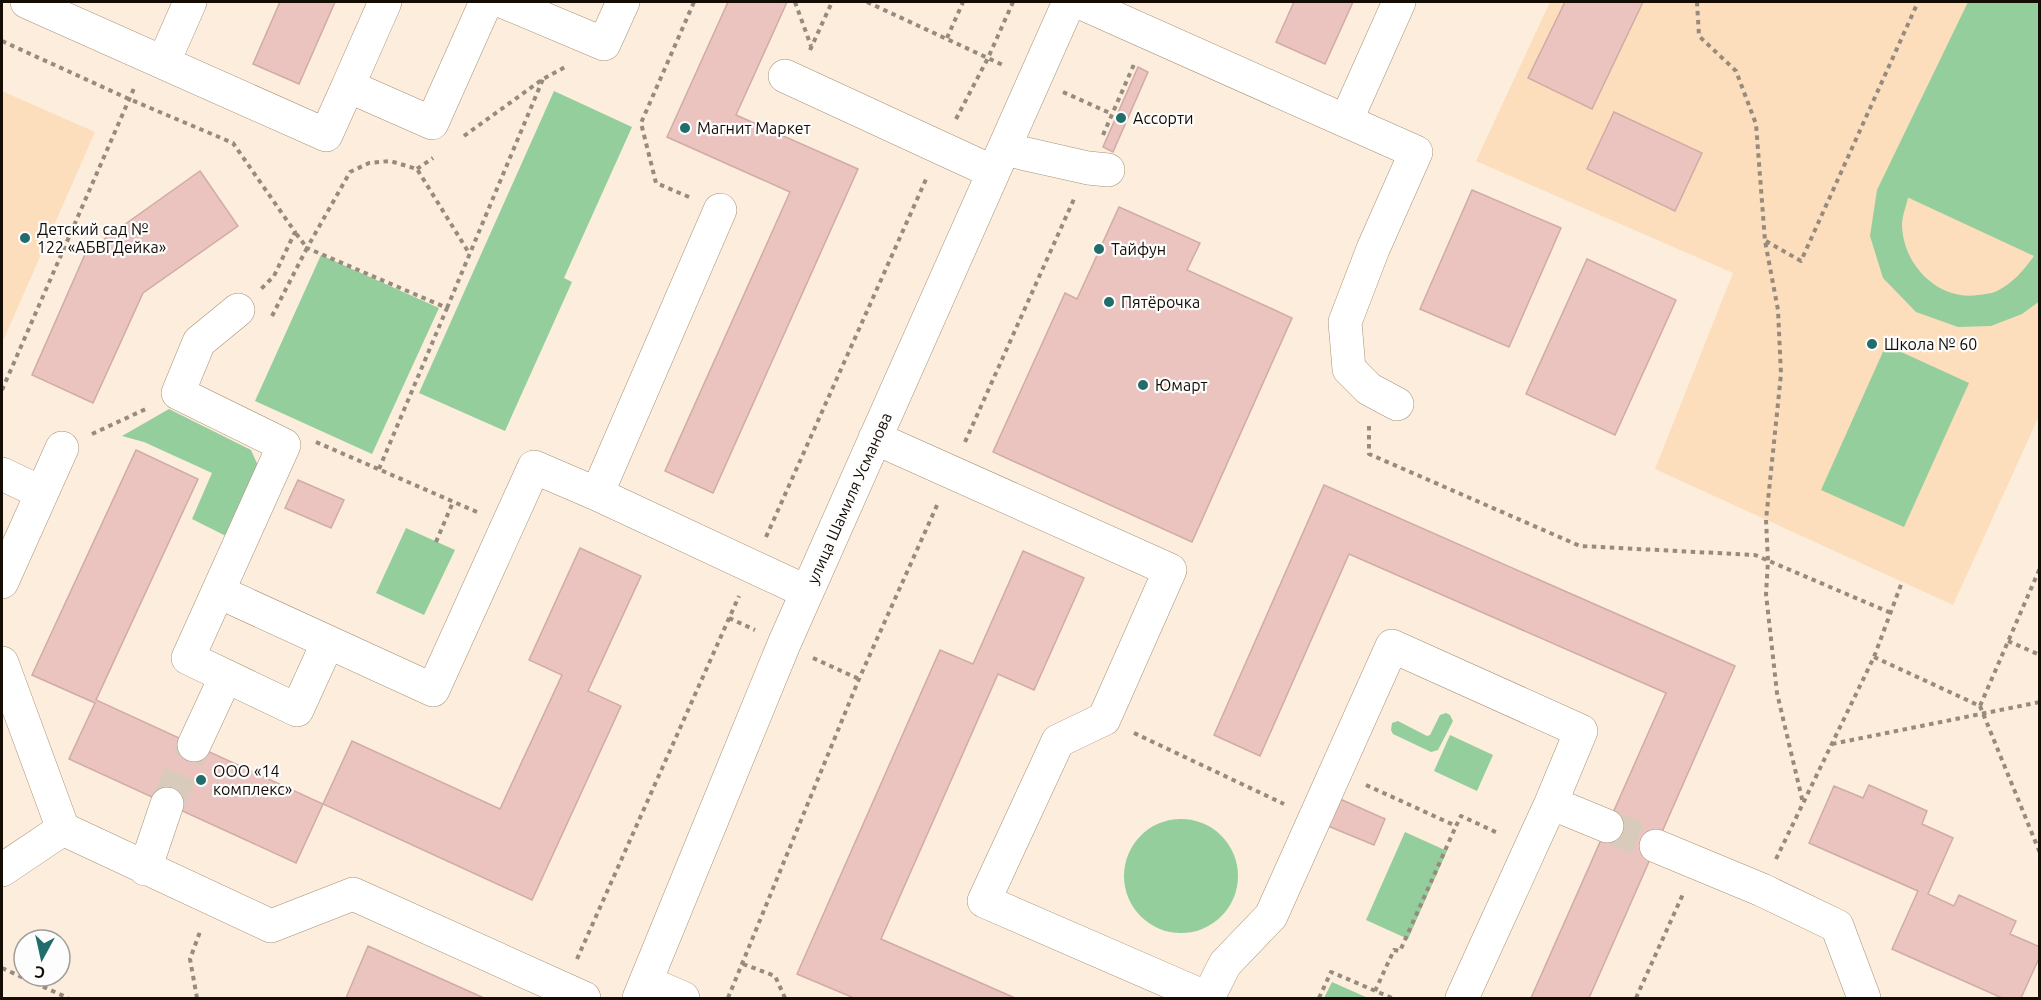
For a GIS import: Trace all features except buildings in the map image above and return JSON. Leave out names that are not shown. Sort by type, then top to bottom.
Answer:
[{"type":"street","points":[[27,2],[326,135],[385,2]]},
{"type":"street","points":[[156,58],[190,2]]},
{"type":"street","points":[[348,86],[432,123],[486,2]]},
{"type":"street","points":[[504,2],[604,44],[623,2]]},
{"type":"street","name":"улица Шамиля Усманова","points":[[642,990],[784,644],[1069,2]]},
{"type":"street","points":[[1079,2],[1416,152],[1373,249],[1345,322],[1349,369],[1383,397]]},
{"type":"street","points":[[1346,121],[1399,2]]},
{"type":"street","points":[[790,79],[940,147],[998,161],[1108,170]]},
{"type":"street","points":[[597,494],[720,210]]},
{"type":"street","points":[[243,305],[199,342],[178,393],[284,445],[188,658],[297,710],[328,642]]},
{"type":"street","points":[[875,438],[1170,570],[1104,719],[1058,741],[984,901],[1208,999],[1225,964],[1271,916],[1392,646],[1581,731],[1551,803],[1462,999]]},
{"type":"street","points":[[2,582],[62,448]]},
{"type":"street","points":[[219,592],[434,690],[534,467],[807,592]]},
{"type":"street","points":[[2,474],[42,493]]},
{"type":"street","points":[[2,663],[63,829],[271,927],[353,894],[574,994]]},
{"type":"street","points":[[194,745],[226,676]]},
{"type":"street","points":[[1551,803],[1607,826]]},
{"type":"street","points":[[146,869],[167,804]]},
{"type":"street","points":[[2,870],[63,829]]},
{"type":"street","points":[[1656,846],[1762,890],[1837,926],[1864,999]]},
{"type":"street","points":[[642,990],[683,999]]},
{"type":"path","points":[[694,2],[641,123],[656,183],[720,210]]},
{"type":"path","points":[[795,2],[811,47]]},
{"type":"path","points":[[790,79],[811,47],[832,2]]},
{"type":"path","points":[[867,2],[1112,114]]},
{"type":"path","points":[[947,38],[963,2]]},
{"type":"path","points":[[574,994],[729,618],[940,147],[988,58],[1013,2]]},
{"type":"path","points":[[1697,2],[1699,36],[1736,71],[1756,124],[1765,241],[1778,310],[1781,374],[1766,520],[1768,561],[1766,594],[1777,693],[1803,803]]},
{"type":"path","points":[[1765,241],[1801,261],[1918,2]]},
{"type":"path","points":[[2,41],[233,143],[307,248],[447,308]]},
{"type":"path","points":[[456,142],[543,79],[604,44]]},
{"type":"path","points":[[2,390],[129,99],[156,58]]},
{"type":"path","points":[[379,469],[543,79]]},
{"type":"path","points":[[417,170],[436,156]]},
{"type":"path","points":[[295,232],[274,276],[243,305],[267,326],[350,172],[369,163],[390,161],[417,170],[470,253]]},
{"type":"path","points":[[62,448],[178,393]]},
{"type":"path","points":[[1383,397],[1369,454],[1580,546],[1755,555],[1891,613]]},
{"type":"path","points":[[284,445],[308,438],[463,506]]},
{"type":"path","points":[[436,542],[453,502]]},
{"type":"path","points":[[2040,568],[1980,706],[2040,854]]},
{"type":"path","points":[[1762,890],[1874,657],[1902,582]]},
{"type":"path","points":[[729,618],[753,630]]},
{"type":"path","points":[[2008,641],[2040,655]]},
{"type":"path","points":[[1874,657],[1980,706]]},
{"type":"path","points":[[820,661],[859,679]]},
{"type":"path","points":[[1832,744],[2040,702]]},
{"type":"path","points":[[1104,719],[1315,818]]},
{"type":"path","points":[[1336,771],[1456,826]]},
{"type":"path","points":[[1375,991],[1394,950],[1400,951],[1461,816],[1531,848]]},
{"type":"path","points":[[1636,999],[1697,863]]},
{"type":"path","points":[[196,999],[190,959],[212,900]]},
{"type":"path","points":[[743,964],[775,976],[785,999]]},
{"type":"path","points":[[2,968],[69,999]]},
{"type":"path","points":[[1319,999],[1331,972],[1392,999]]},
{"type":"shaded area","name":"Школа № 60","points":[[1550,2],[2039,2],[2039,416],[1953,605],[1655,469],[1733,273],[1476,161]]},
{"type":"shaded area","name":"Детский сад № 122 «АБВГДейка»","points":[[2,91],[95,132],[2,343]]},
{"type":"green space","points":[[1968,2],[2039,2],[2040,301],[2022,314],[1991,326],[1958,327],[1916,312],[1883,278],[1870,236],[1877,190]],"holes":[[[1908,198],[2034,256],[2022,272],[1995,292],[1978,295],[1949,292],[1925,277],[1909,254],[1902,225]]]},
{"type":"green space","points":[[554,91],[632,127],[564,278],[572,282],[505,431],[419,393]]},
{"type":"green space","points":[[321,255],[439,308],[372,454],[255,401]]},
{"type":"green space","points":[[1886,345],[1969,383],[1904,527],[1821,490]]},
{"type":"green space","points":[[169,409],[251,450],[259,468],[230,538],[192,519],[212,473],[144,442],[122,436]]},
{"type":"green space","points":[[406,528],[455,550],[424,615],[376,593]]},
{"type":"green space","points":[[1446,713],[1453,721],[1438,750],[1431,752],[1393,734],[1391,730],[1392,723],[1398,721],[1427,736],[1430,735],[1440,715]]},
{"type":"green space","points":[[1450,735],[1493,755],[1477,791],[1434,771]]},
{"type":"green space","points":[[1181,819],[1203,824],[1221,836],[1233,854],[1238,876],[1233,898],[1221,916],[1203,928],[1181,933],[1159,928],[1141,916],[1129,898],[1124,876],[1129,854],[1141,836],[1159,824]]},
{"type":"green space","points":[[1405,832],[1447,851],[1408,939],[1366,920]]},
{"type":"green space","points":[[1332,982],[1368,998],[1324,998]]},
{"type":"tunnel","points":[[167,804],[194,745]]},
{"type":"tunnel","points":[[1607,826],[1656,846]]},
{"type":"place","name":"Ассорти","points":[[1121,118]]},
{"type":"place","name":"Магнит Маркет","points":[[685,128]]},
{"type":"place","name":"Детский сад № 122 «АБВГДейка»","points":[[25,238]]},
{"type":"place","name":"Тайфун","points":[[1099,249]]},
{"type":"place","name":"Пятёрочка","points":[[1109,302]]},
{"type":"place","name":"Школа № 60","points":[[1872,344]]},
{"type":"place","name":"Юмарт","points":[[1143,385]]},
{"type":"place","name":"ООО «14 комплекс»","points":[[201,780]]}]
